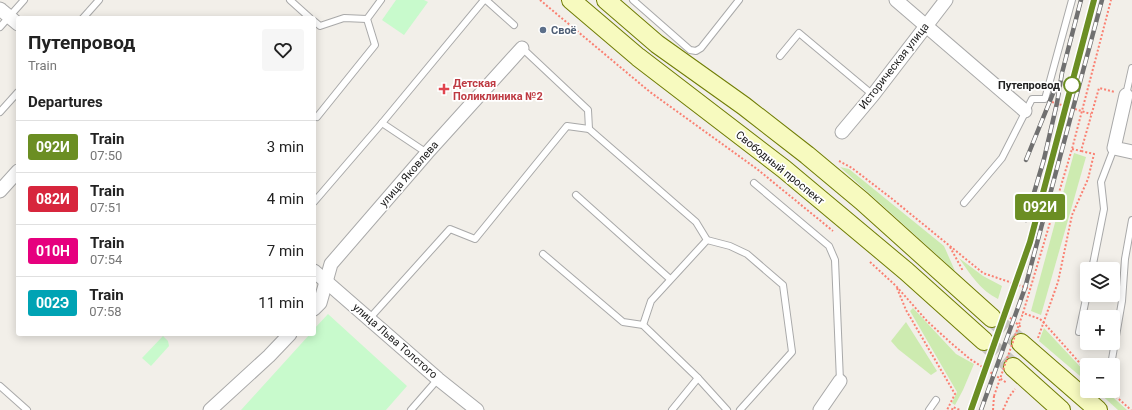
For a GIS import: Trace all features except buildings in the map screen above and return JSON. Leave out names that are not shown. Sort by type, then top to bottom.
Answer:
[{"type":"main road","name":"Свободный проспект","points":[[571,0],[638,57],[784,169],[906,271],[984,340]]},
{"type":"main road","points":[[606,0],[657,44],[744,106],[807,155],[862,201],[992,318]]},
{"type":"main road","points":[[1029,342],[1098,410]]},
{"type":"main road","points":[[1013,367],[1061,410]]},
{"type":"street","points":[[896,0],[1026,111]]},
{"type":"street","name":"Историческая улица","points":[[842,132],[873,95],[946,0]]},
{"type":"street","name":"улица Яковлева","points":[[316,307],[320,303],[331,264],[427,153],[522,48]]},
{"type":"street","points":[[1122,94],[1114,148],[1132,152]]},
{"type":"street","points":[[0,191],[16,173]]},
{"type":"street","name":"улица Льва Толстого","points":[[316,273],[471,408]]},
{"type":"street","points":[[210,410],[269,356],[288,336]]},
{"type":"street","points":[[820,410],[840,381]]},
{"type":"lane","points":[[0,28],[24,0]]},
{"type":"lane","points":[[85,16],[99,0]]},
{"type":"lane","points":[[290,0],[308,16]]},
{"type":"lane","points":[[366,19],[381,0]]},
{"type":"lane","points":[[316,200],[485,0],[514,24]]},
{"type":"lane","points":[[633,0],[690,50],[696,51],[701,48],[739,0]]},
{"type":"lane","points":[[964,203],[1002,158],[1032,99],[1045,99],[1072,0]]},
{"type":"lane","points":[[316,23],[320,26],[344,18],[366,19]]},
{"type":"lane","points":[[317,117],[375,45],[366,19]]},
{"type":"lane","points":[[780,56],[799,33],[873,95]]},
{"type":"lane","points":[[522,48],[588,110],[589,129]]},
{"type":"lane","points":[[1122,94],[1132,68]]},
{"type":"lane","points":[[0,112],[16,94]]},
{"type":"lane","points":[[382,123],[427,153]]},
{"type":"lane","points":[[369,318],[450,229],[475,239],[567,126],[589,129],[696,222],[706,240],[730,246],[748,254],[783,285],[792,352],[740,410]]},
{"type":"lane","points":[[1093,262],[1104,209],[1101,182],[1114,148]]},
{"type":"lane","points":[[754,183],[828,246],[835,260],[840,381]]},
{"type":"lane","points":[[576,195],[670,279]]},
{"type":"lane","points":[[1112,358],[1122,301],[1125,259],[1132,220]]},
{"type":"lane","points":[[643,325],[651,300],[706,240]]},
{"type":"lane","points":[[543,254],[623,322],[643,325],[698,378],[727,410]]},
{"type":"lane","points":[[1079,332],[1085,302]]},
{"type":"lane","points":[[672,410],[698,378]]},
{"type":"lane","points":[[411,410],[438,379]]},
{"type":"lane","points":[[0,386],[27,410]]},
{"type":"lane","points":[[929,410],[936,400]]},
{"type":"path","points":[[540,0],[650,92],[757,169],[833,231]]},
{"type":"path","points":[[993,410],[994,396],[1023,313],[1083,111],[1111,0]]},
{"type":"path","points":[[1081,151],[1099,88],[1122,94]]},
{"type":"path","points":[[1057,103],[1091,114]]},
{"type":"path","points":[[1029,342],[1044,323],[1058,282],[1072,215],[1088,179],[1094,154],[1072,149]]},
{"type":"path","points":[[964,273],[950,246],[983,273],[1030,289]]},
{"type":"path","points":[[868,260],[896,286],[927,321],[951,343],[970,359],[1009,384]]},
{"type":"path","points":[[896,286],[906,310],[955,394],[947,410]]},
{"type":"path","points":[[1023,313],[1040,319],[1080,363]]},
{"type":"path","points":[[1003,410],[1015,388]]},
{"type":"path","points":[[1118,398],[1131,410]]},
{"type":"path","points":[[952,410],[953,407],[960,410]]},
{"type":"green space","points":[[396,0],[424,0],[428,2],[404,35],[382,20]]},
{"type":"green space","points":[[1074,153],[1086,157],[1041,315],[1031,311]]},
{"type":"green space","points":[[840,167],[849,169],[944,246],[955,271]]},
{"type":"green space","points":[[959,258],[983,276],[1002,286],[998,299],[981,287]]},
{"type":"green space","points":[[913,308],[956,354],[974,364],[955,405],[952,403],[957,392],[910,311]]},
{"type":"green space","points":[[328,314],[407,386],[386,410],[241,410],[308,336],[316,336],[316,327]]},
{"type":"green space","points":[[906,322],[937,371],[931,375],[898,349],[891,341]]},
{"type":"green space","points":[[1044,328],[1080,367],[1080,376],[1039,341]]},
{"type":"green space","points":[[163,336],[168,341],[169,346],[151,366],[142,358]]},
{"type":"green space","points":[[1105,398],[1114,398],[1127,410],[1118,410]]},
{"type":"tunnel","points":[[992,318],[1021,343]]},
{"type":"tunnel","points":[[984,341],[1013,367]]},
{"type":"railway","points":[[1026,220],[1044,159],[1057,103],[1062,73],[1081,0]]},
{"type":"railway","points":[[971,410],[1030,242],[1094,0]]},
{"type":"railway","points":[[981,410],[1025,288],[1102,0]]},
{"type":"railway","points":[[1026,160],[1056,86]]},
{"type":"train","name":"092И","points":[[971,410],[992,354],[1030,242],[1094,0]]},
{"type":"place","name":"Своё","points":[[543,30]]},
{"type":"place","name":"Путепровод","points":[[1072,85]]},
{"type":"place","name":"Детская Поликлиника №2","points":[[444,89]]}]
